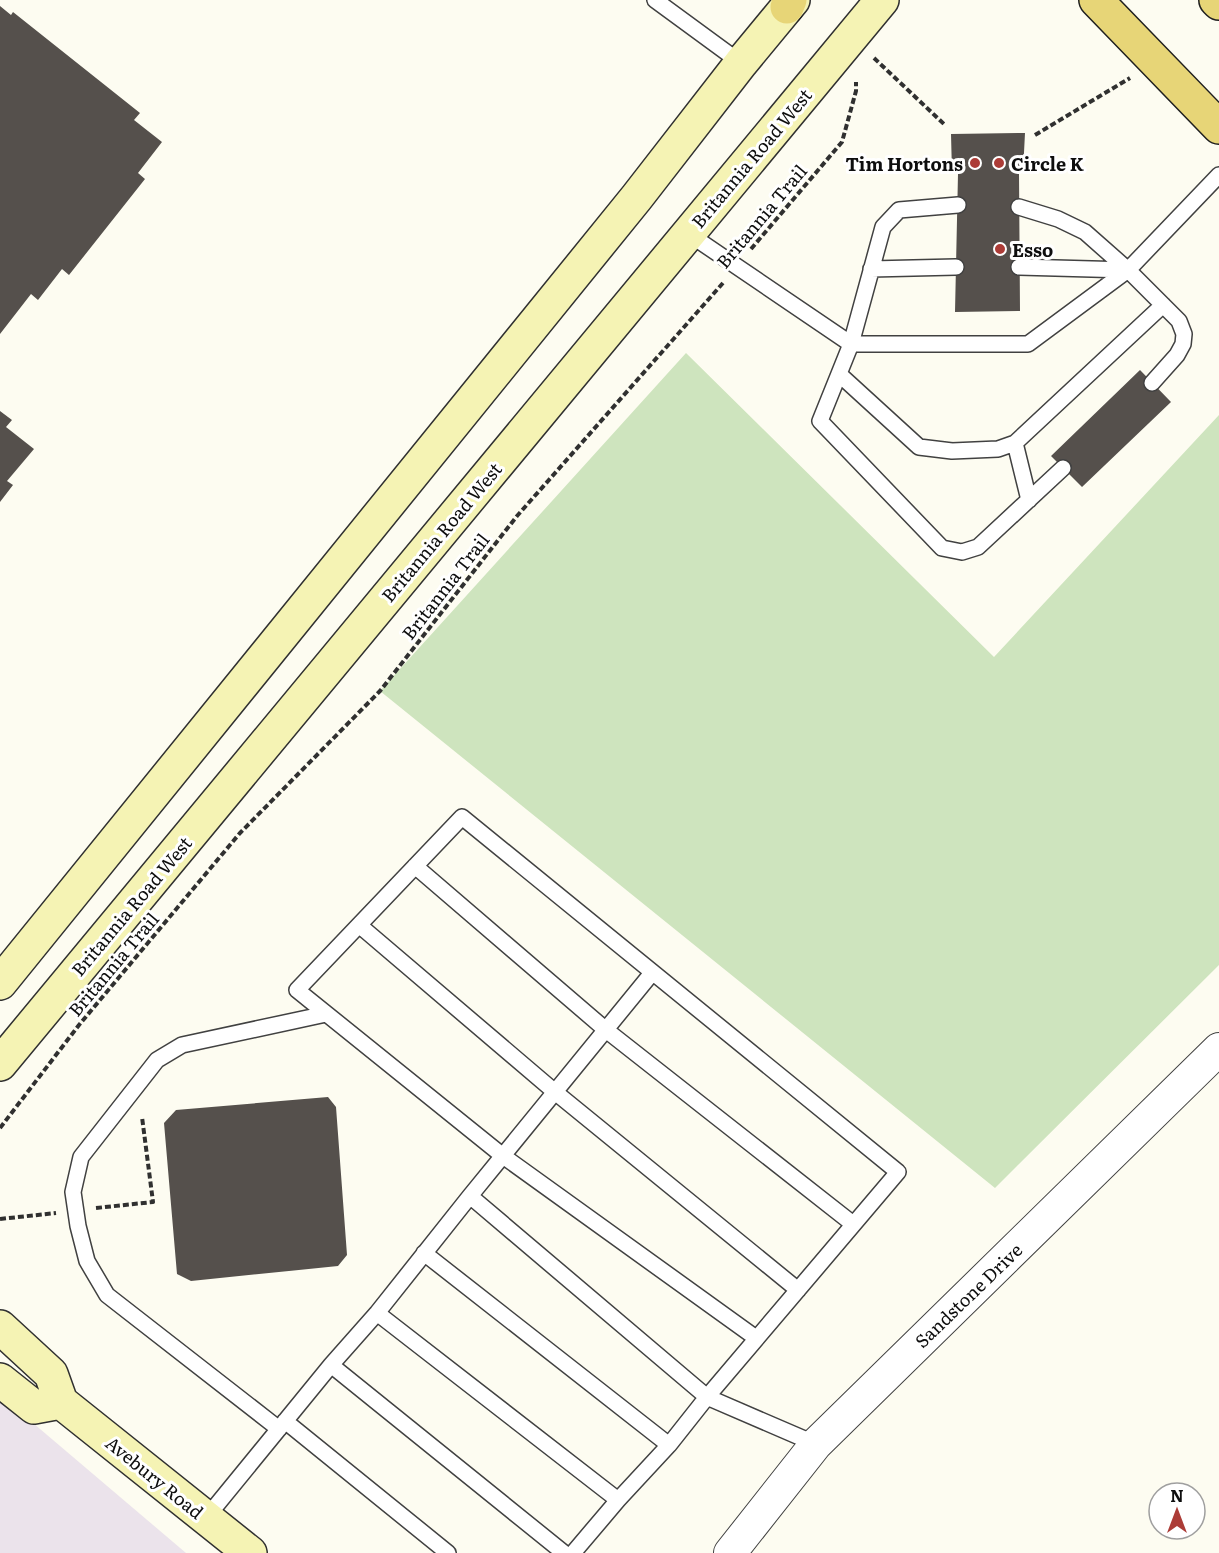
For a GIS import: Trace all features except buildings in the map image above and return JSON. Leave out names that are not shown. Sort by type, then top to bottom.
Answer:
[{"type":"main road","name":"Britannia Road West","points":[[0,1064],[882,0]]},
{"type":"main road","points":[[1096,0],[1219,127]]},
{"type":"main road","points":[[0,983],[637,197],[790,2]]},
{"type":"main road","name":"Avebury Road","points":[[0,1327],[51,1374],[61,1401],[250,1553]]},
{"type":"main road","points":[[0,1380],[34,1407],[61,1401]]},
{"type":"street","name":"Sandstone Drive","points":[[730,1553],[816,1444],[1219,1049]]},
{"type":"lane","points":[[655,0],[741,63]]},
{"type":"lane","points":[[689,234],[851,344],[1028,344],[1128,270],[1219,175]]},
{"type":"lane","points":[[957,205],[899,210],[883,227],[851,344],[820,421],[942,548],[962,552],[978,547],[1063,468]]},
{"type":"lane","points":[[1019,207],[1058,219],[1085,232],[1128,270],[1179,321],[1184,334],[1183,344],[1152,382]]},
{"type":"lane","points":[[872,269],[956,267]]},
{"type":"lane","points":[[1019,267],[1128,270]]},
{"type":"lane","points":[[839,374],[919,447],[951,451],[998,449],[1015,443],[1163,305]]},
{"type":"lane","points":[[1015,443],[1029,500]]},
{"type":"lane","points":[[573,1553],[669,1445],[756,1338],[898,1172],[462,817],[297,990],[503,1156],[756,1338]]},
{"type":"lane","points":[[415,866],[606,1030],[854,1224]]},
{"type":"lane","points":[[359,925],[555,1092],[798,1290]]},
{"type":"lane","points":[[206,1518],[331,1365],[377,1313],[652,973]]},
{"type":"lane","points":[[326,1014],[182,1045],[157,1060],[81,1157],[73,1192],[87,1261],[107,1295],[282,1425],[448,1553]]},
{"type":"lane","points":[[470,1196],[707,1397],[816,1444]]},
{"type":"lane","points":[[424,1253],[669,1445]]},
{"type":"lane","points":[[377,1313],[618,1500]]},
{"type":"lane","points":[[331,1365],[564,1553]]},
{"type":"path","points":[[852,36],[945,125]]},
{"type":"path","name":"Britannia Trail","points":[[0,1128],[79,1025],[240,833],[380,691],[517,516],[671,343],[842,142],[856,91],[852,36]]},
{"type":"path","points":[[1035,135],[1156,62]]},
{"type":"path","points":[[0,1219],[153,1202],[141,1115],[125,1101]]},
{"type":"shaded area","points":[[0,1395],[186,1553],[0,1553]]},
{"type":"green space","points":[[686,353],[994,657],[1219,415],[1219,965],[995,1188],[380,691]]},
{"type":"place","name":"Tim Hortons","points":[[975,163]]},
{"type":"place","name":"Circle K","points":[[999,163]]},
{"type":"place","name":"Esso","points":[[1000,249]]}]
